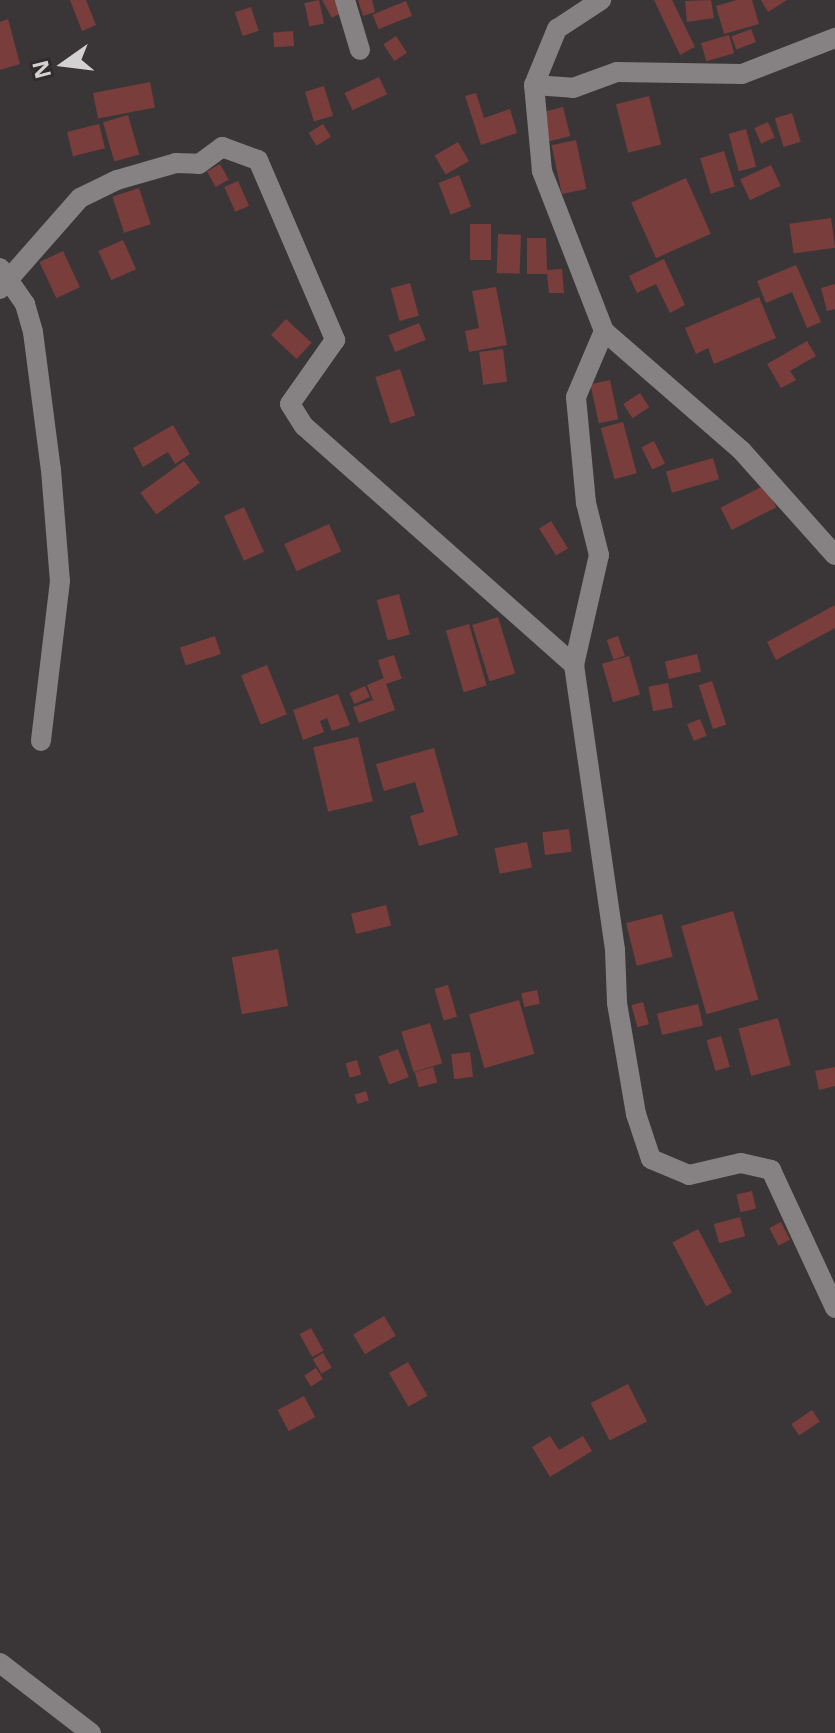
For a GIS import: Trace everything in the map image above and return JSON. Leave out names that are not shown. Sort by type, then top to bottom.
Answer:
[{"type":"street","points":[[345,0],[360,50]]},
{"type":"street","points":[[601,0],[557,29],[534,85],[542,171],[604,331],[741,450],[835,555]]},
{"type":"street","points":[[534,85],[573,88],[617,72],[742,74],[835,38]]},
{"type":"street","points":[[41,741],[60,581],[33,332],[4,279],[80,198],[105,186],[176,163],[199,164],[222,147],[258,160],[335,340],[290,404],[297,415],[346,467],[574,665]]},
{"type":"street","points":[[604,331],[576,397],[586,503],[599,555],[574,665],[615,950],[617,1003],[636,1114],[651,1159],[689,1175],[741,1163],[771,1170],[835,1308]]},
{"type":"street","points":[[0,1663],[91,1733]]},
{"type":"building","points":[[70,0],[86,0],[96,25],[82,31]]},
{"type":"building","points":[[319,0],[324,23],[309,27],[304,3]]},
{"type":"building","points":[[322,0],[341,0],[346,10],[332,18]]},
{"type":"building","points":[[358,0],[372,0],[375,12],[363,16]]},
{"type":"building","points":[[654,0],[672,0],[695,47],[680,55]]},
{"type":"building","points":[[711,0],[714,18],[687,22],[685,1]]},
{"type":"building","points":[[737,0],[752,0],[759,24],[724,34],[716,6]]},
{"type":"building","points":[[761,0],[787,0],[768,12]]},
{"type":"building","points":[[406,1],[412,16],[379,29],[373,14]]},
{"type":"building","points":[[251,7],[259,31],[243,36],[235,12]]},
{"type":"building","points":[[8,19],[20,64],[0,70],[0,22]]},
{"type":"building","points":[[751,29],[756,42],[736,50],[731,37]]},
{"type":"building","points":[[293,31],[294,46],[274,47],[273,32]]},
{"type":"building","points":[[729,35],[734,53],[706,61],[701,43]]},
{"type":"building","points":[[396,36],[407,53],[394,61],[383,44]]},
{"type":"building","points":[[379,77],[387,94],[353,110],[345,93]]},
{"type":"building","points":[[150,82],[155,108],[98,119],[93,93]]},
{"type":"building","points":[[324,86],[333,116],[314,121],[305,92]]},
{"type":"building","points":[[476,93],[484,118],[510,109],[517,133],[481,145],[465,96]]},
{"type":"building","points":[[649,96],[661,145],[628,153],[616,104]]},
{"type":"building","points":[[563,107],[570,136],[549,141],[542,112]]},
{"type":"building","points":[[792,113],[801,142],[784,147],[775,118]]},
{"type":"building","points":[[128,115],[139,154],[114,162],[103,122]]},
{"type":"building","points":[[768,122],[775,138],[761,144],[754,128]]},
{"type":"building","points":[[99,124],[105,148],[73,156],[67,132]]},
{"type":"building","points":[[323,124],[331,137],[317,146],[309,133]]},
{"type":"building","points":[[746,129],[756,167],[739,171],[729,134]]},
{"type":"building","points":[[576,140],[586,189],[562,194],[552,145]]},
{"type":"building","points":[[458,142],[469,161],[446,175],[435,156]]},
{"type":"building","points":[[724,151],[735,186],[711,194],[700,158]]},
{"type":"building","points":[[220,164],[229,180],[216,187],[207,171]]},
{"type":"building","points":[[771,165],[781,186],[750,200],[740,179]]},
{"type":"building","points":[[459,175],[471,207],[451,215],[438,183]]},
{"type":"building","points":[[686,178],[711,234],[656,258],[631,202]]},
{"type":"building","points":[[238,181],[249,206],[235,212],[224,187]]},
{"type":"building","points":[[139,188],[151,224],[124,233],[112,197]]},
{"type":"building","points":[[831,218],[835,248],[794,254],[789,224]]},
{"type":"building","points":[[470,224],[491,224],[491,260],[470,260]]},
{"type":"building","points":[[498,234],[521,235],[520,274],[497,273]]},
{"type":"building","points":[[527,238],[546,238],[547,270],[562,269],[564,293],[549,293],[547,274],[527,274]]},
{"type":"building","points":[[123,240],[136,269],[111,280],[98,251]]},
{"type":"building","points":[[63,251],[80,287],[56,298],[39,262]]},
{"type":"building","points":[[664,259],[685,305],[670,313],[656,284],[637,293],[629,276]]},
{"type":"building","points":[[796,265],[821,322],[807,328],[792,292],[766,303],[757,281]]},
{"type":"building","points":[[410,283],[419,316],[399,321],[391,288]]},
{"type":"building","points":[[835,284],[835,309],[827,311],[821,288]]},
{"type":"building","points":[[496,287],[507,345],[469,352],[465,331],[479,328],[472,291]]},
{"type":"building","points":[[759,297],[776,338],[714,364],[708,348],[696,354],[685,328]]},
{"type":"building","points":[[286,319],[312,343],[297,359],[271,335]]},
{"type":"building","points":[[419,323],[426,340],[395,352],[388,335]]},
{"type":"building","points":[[807,341],[816,356],[790,371],[796,380],[781,388],[767,364]]},
{"type":"building","points":[[503,349],[507,382],[483,385],[479,352]]},
{"type":"building","points":[[400,369],[415,416],[390,424],[375,377]]},
{"type":"building","points":[[610,380],[618,419],[599,423],[590,384]]},
{"type":"building","points":[[640,393],[649,407],[632,418],[623,404]]},
{"type":"building","points":[[623,422],[637,473],[615,479],[601,428]]},
{"type":"building","points":[[173,425],[190,454],[175,464],[168,452],[143,467],[133,448]]},
{"type":"building","points":[[654,441],[665,463],[652,470],[641,447]]},
{"type":"building","points":[[713,458],[719,479],[672,493],[666,472]]},
{"type":"building","points":[[184,461],[200,483],[156,515],[140,493]]},
{"type":"building","points":[[765,485],[776,507],[732,530],[720,508]]},
{"type":"building","points":[[244,507],[264,552],[244,561],[224,516]]},
{"type":"building","points":[[551,521],[568,548],[556,556],[539,528]]},
{"type":"building","points":[[329,524],[341,551],[296,571],[284,544]]},
{"type":"building","points":[[399,594],[410,635],[388,641],[377,600]]},
{"type":"building","points":[[835,605],[835,628],[776,660],[767,642]]},
{"type":"building","points":[[498,617],[515,673],[489,681],[472,625]]},
{"type":"building","points":[[469,624],[487,686],[464,692],[446,631]]},
{"type":"building","points":[[215,636],[221,654],[186,666],[180,647]]},
{"type":"building","points":[[618,636],[625,656],[613,660],[607,640]]},
{"type":"building","points":[[697,654],[701,672],[669,679],[665,661]]},
{"type":"building","points":[[394,655],[402,679],[386,684],[378,660]]},
{"type":"building","points":[[629,656],[640,694],[613,702],[602,664]]},
{"type":"building","points":[[267,665],[287,714],[261,725],[241,675]]},
{"type":"building","points":[[384,678],[395,710],[359,723],[353,707],[373,700],[367,685]]},
{"type":"building","points":[[712,681],[726,725],[713,729],[699,685]]},
{"type":"building","points":[[668,683],[673,708],[653,711],[648,687]]},
{"type":"building","points":[[365,686],[370,697],[354,704],[349,693]]},
{"type":"building","points":[[338,694],[350,725],[332,731],[327,718],[320,721],[324,732],[303,740],[293,710]]},
{"type":"building","points":[[700,719],[707,736],[694,741],[687,724]]},
{"type":"building","points":[[358,737],[373,801],[328,812],[313,747]]},
{"type":"building","points":[[434,748],[458,835],[419,846],[410,816],[424,812],[415,782],[384,791],[376,764]]},
{"type":"building","points":[[569,829],[572,852],[545,855],[542,832]]},
{"type":"building","points":[[527,842],[532,868],[500,874],[495,848]]},
{"type":"building","points":[[386,905],[391,925],[356,934],[351,914]]},
{"type":"building","points":[[733,911],[758,999],[706,1014],[681,926]]},
{"type":"building","points":[[662,914],[673,957],[637,966],[626,923]]},
{"type":"building","points":[[278,949],[288,1006],[242,1014],[232,957]]},
{"type":"building","points":[[448,985],[457,1017],[444,1021],[435,989]]},
{"type":"building","points":[[537,990],[540,1004],[524,1007],[521,993]]},
{"type":"building","points":[[519,1000],[534,1054],[484,1068],[469,1014]]},
{"type":"building","points":[[643,1002],[649,1024],[637,1027],[631,1005]]},
{"type":"building","points":[[698,1004],[703,1025],[662,1035],[657,1013]]},
{"type":"building","points":[[778,1018],[791,1065],[751,1076],[738,1029]]},
{"type":"building","points":[[430,1023],[442,1063],[414,1072],[401,1032]]},
{"type":"building","points":[[721,1036],[730,1067],[715,1071],[707,1040]]},
{"type":"building","points":[[398,1049],[409,1077],[389,1085],[378,1057]]},
{"type":"building","points":[[470,1052],[473,1077],[454,1079],[451,1054]]},
{"type":"building","points":[[357,1060],[361,1074],[350,1078],[345,1063]]},
{"type":"building","points":[[433,1067],[437,1082],[419,1087],[415,1072]]},
{"type":"building","points":[[835,1067],[835,1086],[819,1090],[815,1071]]},
{"type":"building","points":[[366,1091],[369,1101],[357,1104],[355,1095]]},
{"type":"building","points":[[752,1191],[756,1209],[740,1212],[736,1195]]},
{"type":"building","points":[[740,1217],[745,1236],[719,1243],[714,1224]]},
{"type":"building","points":[[781,1222],[790,1240],[778,1246],[769,1228]]},
{"type":"building","points":[[698,1229],[732,1293],[706,1306],[672,1243]]},
{"type":"building","points":[[384,1316],[396,1336],[365,1354],[353,1335]]},
{"type":"building","points":[[311,1328],[324,1351],[312,1357],[300,1334]]},
{"type":"building","points":[[323,1353],[332,1368],[321,1374],[313,1359]]},
{"type":"building","points":[[408,1362],[428,1396],[408,1407],[389,1373]]},
{"type":"building","points":[[316,1368],[323,1379],[311,1386],[304,1375]]},
{"type":"building","points":[[628,1384],[647,1421],[610,1440],[591,1403]]},
{"type":"building","points":[[304,1396],[315,1417],[289,1431],[278,1410]]},
{"type":"building","points":[[812,1410],[820,1422],[799,1436],[791,1424]]},
{"type":"building","points":[[550,1436],[559,1450],[583,1436],[592,1451],[550,1477],[532,1447]]}]
